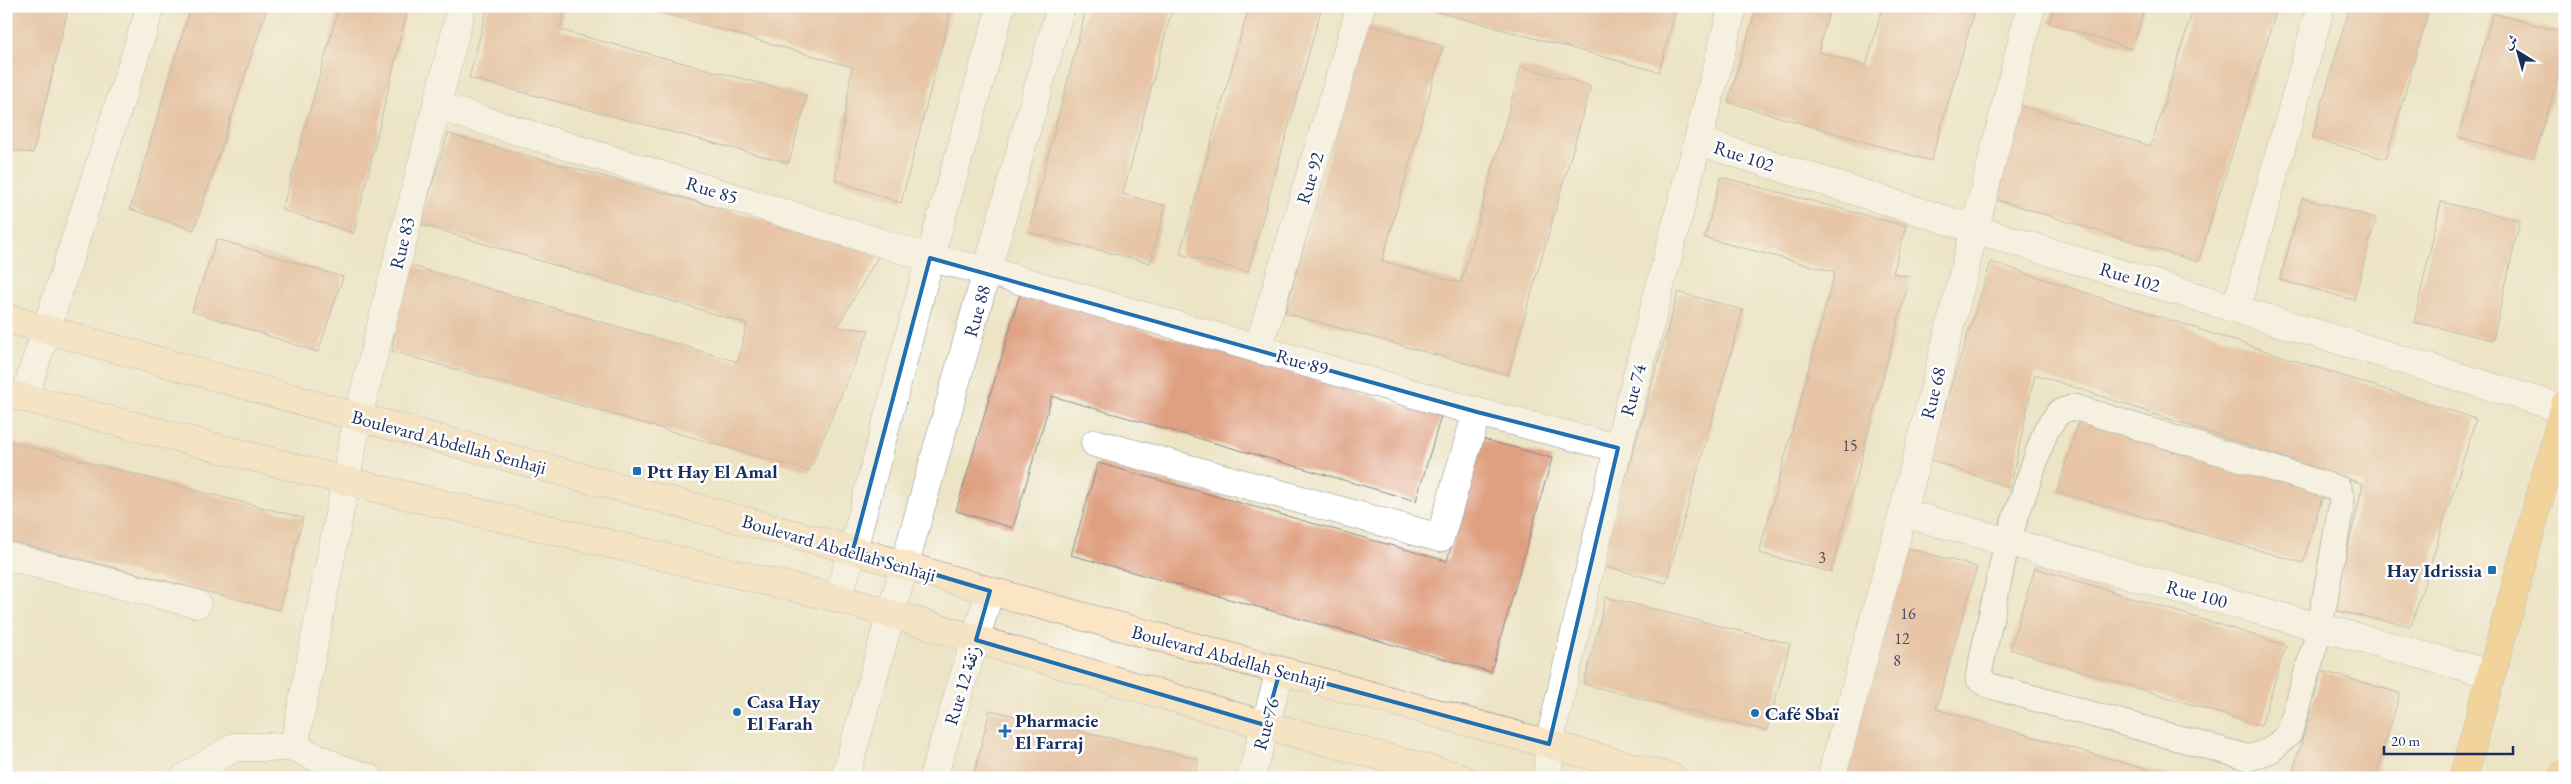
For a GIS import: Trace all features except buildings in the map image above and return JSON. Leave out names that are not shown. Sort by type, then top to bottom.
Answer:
[{"type":"main road","points":[[2463,778],[2564,407]]},
{"type":"street","points":[[151,6],[47,329],[15,395],[346,481],[837,598],[889,615],[1265,725],[1462,778]]},
{"type":"street","name":"Rue 83","points":[[294,747],[358,417],[462,6]]},
{"type":"street","points":[[837,598],[853,550],[930,258],[1001,6]]},
{"type":"street","name":"Rue 88","points":[[845,778],[889,615],[905,566],[1061,6]]},
{"type":"street","name":"Rue 92","points":[[1258,349],[1361,6]]},
{"type":"street","name":"Rue 74","points":[[1548,778],[1549,744],[1618,448],[1733,6]]},
{"type":"street","name":"Rue 68","points":[[1831,778],[1903,513],[2031,6]]},
{"type":"street","points":[[2236,309],[2321,6]]},
{"type":"street","name":"Rue 85","points":[[437,106],[930,258],[988,272]]},
{"type":"street","name":"Rue 102","points":[[1698,141],[1974,229],[2564,407]]},
{"type":"street","name":"Rue 89","points":[[988,272],[1477,412],[1618,448]]},
{"type":"street","name":"Boulevard Abdellah Senhaji","points":[[6,318],[358,417],[853,550],[990,591],[1672,778]]},
{"type":"street","points":[[1094,443],[1440,538],[1477,412]]},
{"type":"street","name":"Rue 100","points":[[1903,513],[2491,674]]},
{"type":"street","points":[[6,556],[198,604]]},
{"type":"street","name":"Rue 12 زنقة","points":[[933,778],[990,591]]},
{"type":"street","name":"Rue 76","points":[[1251,778],[1280,671]]},
{"type":"street","points":[[184,778],[234,747],[294,747],[339,768],[369,778]]},
{"type":"lane","points":[[2074,407],[2340,488],[2342,502],[2320,627],[2289,734],[2271,750],[2250,758],[1990,686],[1978,678],[2007,542],[2046,430],[2059,412],[2074,407]]},
{"type":"highlighted area","points":[[930,258],[1477,412],[1618,448],[1549,744],[1280,671],[1265,725],[976,640],[990,591],[853,550]]},
{"type":"place","name":"Ptt Hay El Amal","points":[[637,471]]},
{"type":"place","name":"Hay Idrissia","points":[[2492,570]]},
{"type":"place","name":"Casa Hay El Farah","points":[[737,712]]},
{"type":"place","name":"Café Sbaï","points":[[1755,713]]},
{"type":"place","name":"Pharmacie El Farraj","points":[[1005,731]]}]
